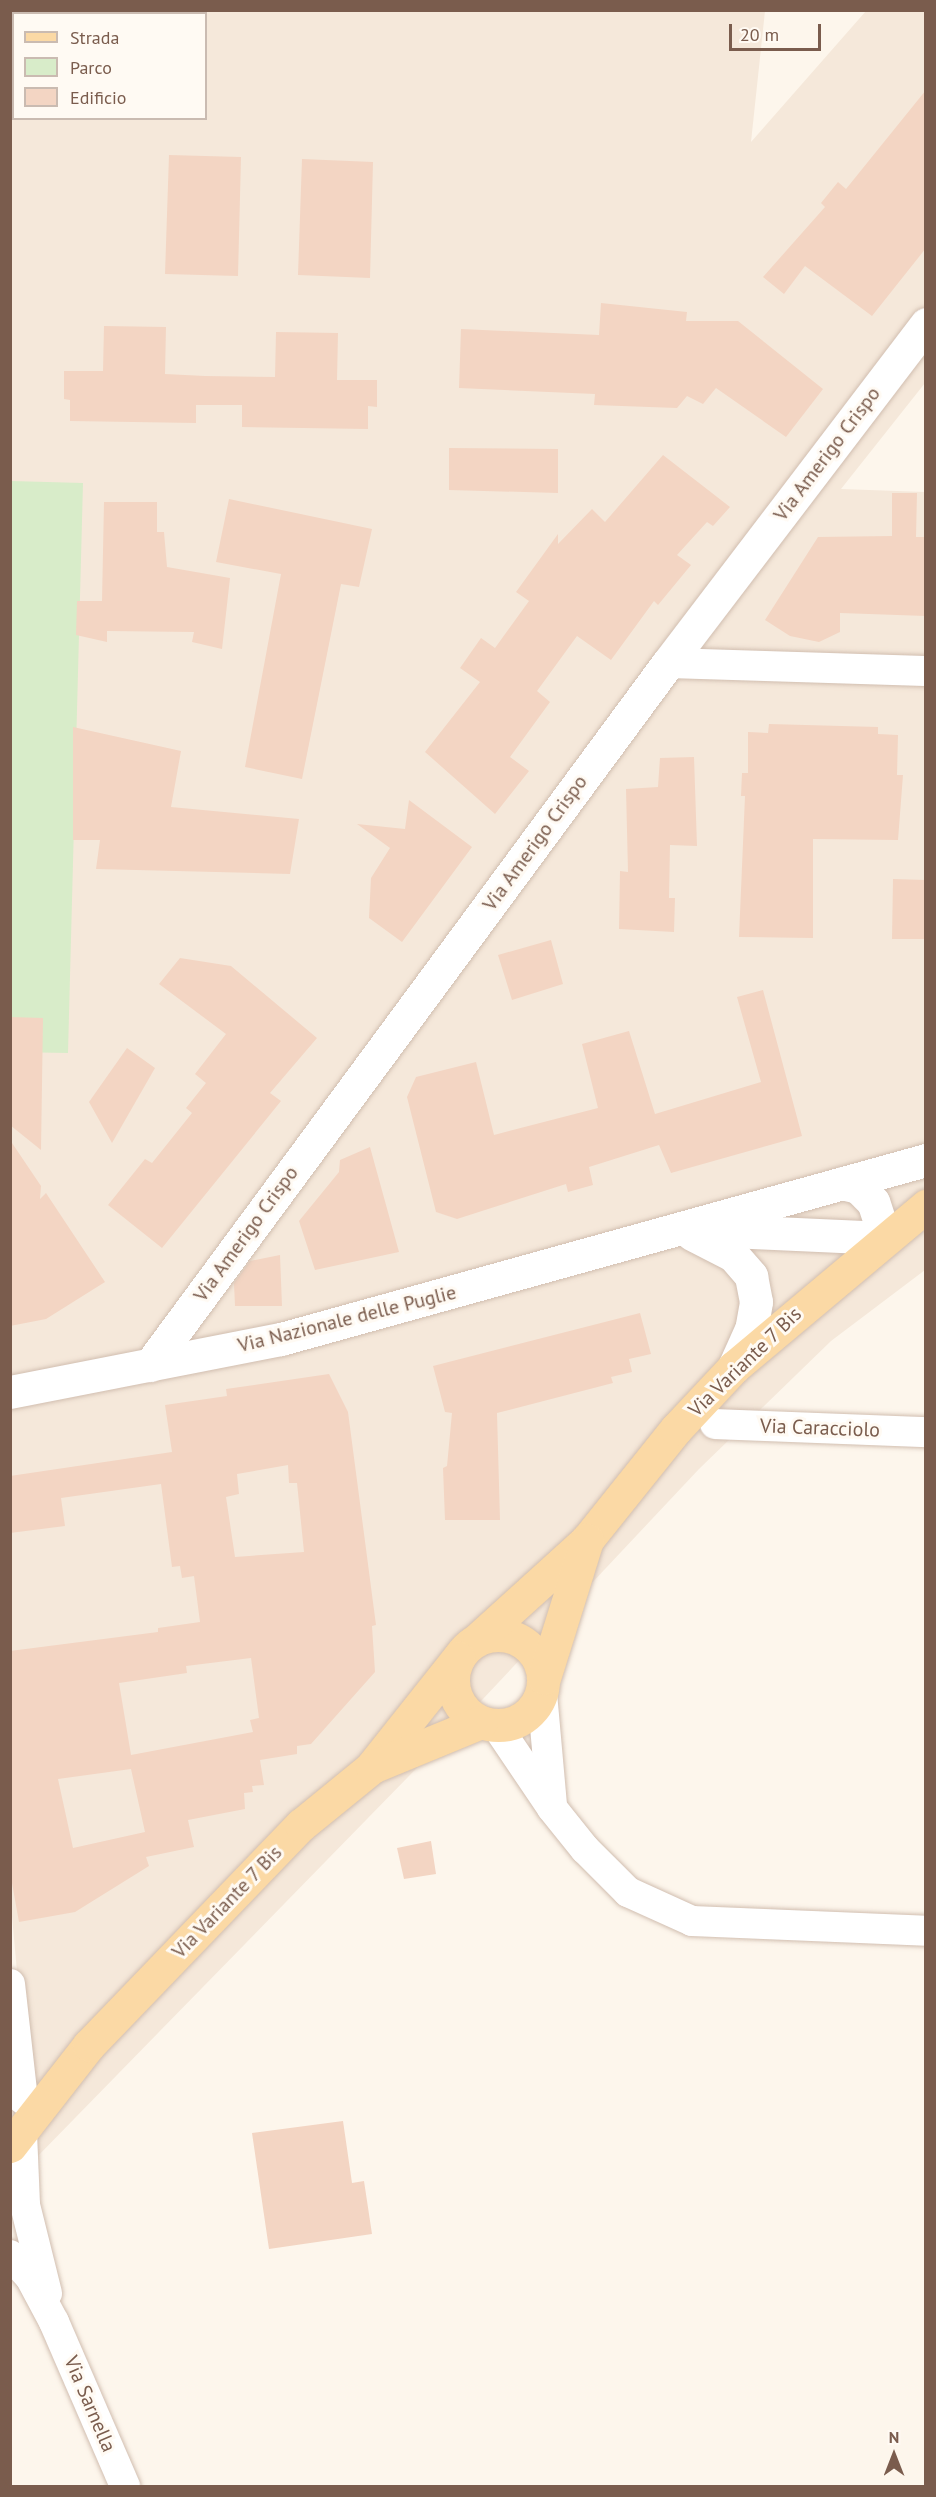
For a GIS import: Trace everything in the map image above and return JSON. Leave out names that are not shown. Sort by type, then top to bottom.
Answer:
[{"type":"main road","name":"Via Amerigo Crispo","points":[[150,1365],[668,663],[926,324]]},
{"type":"main road","name":"Via Nazionale delle Puglie","points":[[10,1392],[281,1339],[926,1160]]},
{"type":"main road","points":[[842,1183],[858,1187],[873,1202],[885,1238]]},
{"type":"main road","name":"Via Variante 7 Bis","points":[[17,2122],[286,1840],[340,1790],[372,1767],[469,1648],[587,1540],[676,1429],[734,1367],[885,1238],[926,1206]]},
{"type":"main road","name":"Via Nazionale delle Puglie","points":[[679,1229],[885,1238]]},
{"type":"main road","points":[[679,1229],[733,1255],[751,1276],[756,1302],[753,1320],[734,1367]]},
{"type":"main road","name":"Via Variante 7 Bis","points":[[543,1685],[587,1540]]},
{"type":"main road","points":[[494,1634],[522,1641],[541,1663],[543,1685],[525,1717],[488,1724],[458,1702],[453,1688],[469,1648],[494,1634]]},
{"type":"main road","name":"Via Variante 7 Bis","points":[[372,1767],[488,1724]]},
{"type":"street","points":[[668,663],[926,671]]},
{"type":"street","name":"Via Caracciolo","points":[[715,1424],[926,1432]]},
{"type":"street","points":[[543,1685],[552,1808]]},
{"type":"street","points":[[488,1724],[585,1849],[628,1892],[692,1921],[926,1931]]},
{"type":"street","points":[[10,1984],[17,2122],[18,2198],[54,2322]]},
{"type":"street","points":[[10,2255],[30,2277],[54,2322]]},
{"type":"street","name":"Via Sarnella","points":[[54,2322],[125,2487]]},
{"type":"shaded area","points":[[10,11],[765,11],[751,142],[866,11],[926,11],[925,383],[841,489],[925,492],[925,1270],[831,1341],[699,1469],[450,1734],[34,2160],[10,1894]]},
{"type":"green space","points":[[11,481],[83,483],[68,1053],[11,1052]]},
{"type":"building","points":[[926,90],[926,248],[872,316],[805,266],[784,294],[763,277],[825,207],[821,203],[838,182],[846,189]]},
{"type":"building","points":[[169,155],[241,157],[238,276],[165,274]]},
{"type":"building","points":[[302,159],[373,162],[370,278],[298,275]]},
{"type":"building","points":[[601,303],[687,312],[686,321],[738,321],[823,389],[786,437],[716,388],[703,404],[687,396],[677,408],[594,405],[595,394],[459,388],[461,329],[599,335]]},
{"type":"building","points":[[104,326],[166,327],[165,374],[205,376],[275,377],[276,332],[338,333],[337,380],[377,380],[377,407],[368,406],[368,429],[242,427],[242,405],[196,405],[196,423],[70,421],[70,400],[64,399],[64,371],[103,371]]},
{"type":"building","points":[[449,448],[558,449],[558,493],[449,490]]},
{"type":"building","points":[[663,455],[730,507],[713,526],[707,522],[677,555],[691,565],[658,605],[654,601],[611,660],[577,636],[537,691],[550,702],[510,757],[529,771],[495,814],[425,752],[480,682],[460,668],[481,638],[495,648],[529,601],[516,592],[558,534],[558,544],[592,509],[605,522]]},
{"type":"building","points":[[892,493],[917,493],[916,537],[926,537],[926,616],[840,613],[840,632],[819,642],[790,636],[765,620],[818,537],[892,536]]},
{"type":"building","points":[[229,499],[372,529],[359,587],[341,584],[302,779],[245,767],[281,574],[216,562]]},
{"type":"building","points":[[104,502],[157,502],[157,532],[164,532],[167,567],[230,578],[222,649],[192,642],[194,632],[107,631],[107,642],[76,635],[77,601],[102,601]]},
{"type":"building","points":[[769,724],[878,727],[878,734],[898,735],[897,775],[903,775],[898,840],[813,839],[813,938],[739,937],[745,796],[741,796],[742,773],[748,773],[748,732],[768,733]]},
{"type":"building","points":[[73,727],[181,751],[171,807],[299,819],[290,874],[96,869],[100,840],[73,840]]},
{"type":"building","points":[[694,757],[697,846],[670,845],[669,898],[675,898],[674,932],[619,929],[620,871],[628,872],[626,789],[658,787],[660,758]]},
{"type":"building","points":[[409,800],[472,847],[402,942],[369,918],[371,878],[390,848],[357,824],[405,829]]},
{"type":"building","points":[[893,879],[926,880],[926,939],[892,939]]},
{"type":"building","points":[[551,940],[563,984],[512,1000],[498,955]]},
{"type":"building","points":[[180,958],[231,966],[317,1038],[270,1093],[281,1101],[162,1248],[108,1205],[145,1159],[152,1163],[192,1113],[186,1108],[206,1083],[195,1074],[226,1034],[159,984]]},
{"type":"building","points":[[763,990],[802,1136],[671,1173],[659,1145],[589,1167],[593,1185],[568,1192],[566,1184],[457,1219],[436,1212],[407,1097],[416,1077],[476,1062],[494,1135],[598,1108],[582,1044],[629,1031],[655,1114],[761,1082],[737,997]]},
{"type":"building","points":[[10,1017],[43,1018],[41,1150],[10,1125]]},
{"type":"building","points":[[127,1048],[155,1068],[112,1143],[89,1102]]},
{"type":"building","points":[[10,1140],[41,1186],[40,1199],[46,1193],[105,1282],[46,1319],[10,1326]]},
{"type":"building","points":[[370,1147],[399,1252],[315,1270],[299,1221],[339,1172],[340,1160]]},
{"type":"building","points":[[280,1255],[282,1306],[235,1306],[234,1283],[250,1261]]},
{"type":"building","points":[[640,1313],[651,1354],[629,1359],[632,1372],[611,1377],[613,1383],[497,1413],[500,1520],[445,1520],[443,1468],[447,1466],[452,1413],[445,1412],[433,1366]]},
{"type":"building","points":[[329,1374],[348,1412],[376,1625],[372,1626],[375,1672],[311,1744],[297,1746],[297,1754],[260,1760],[264,1785],[252,1786],[253,1792],[244,1793],[245,1809],[188,1820],[194,1847],[146,1857],[149,1866],[75,1912],[19,1922],[10,1872],[10,1651],[158,1632],[158,1628],[200,1622],[194,1576],[182,1578],[180,1566],[172,1567],[161,1484],[61,1498],[65,1526],[10,1533],[10,1476],[172,1452],[165,1405],[227,1396],[226,1389]],"holes":[[[288,1465],[289,1483],[297,1483],[304,1552],[235,1557],[226,1497],[239,1494],[237,1474]],[[251,1658],[259,1718],[250,1720],[253,1732],[131,1755],[119,1683],[187,1673],[186,1666]],[[131,1769],[145,1832],[73,1848],[58,1779]]]},
{"type":"building","points":[[431,1841],[436,1874],[404,1879],[397,1848]]},
{"type":"building","points":[[343,2121],[352,2183],[364,2181],[372,2234],[269,2249],[252,2133]]}]
